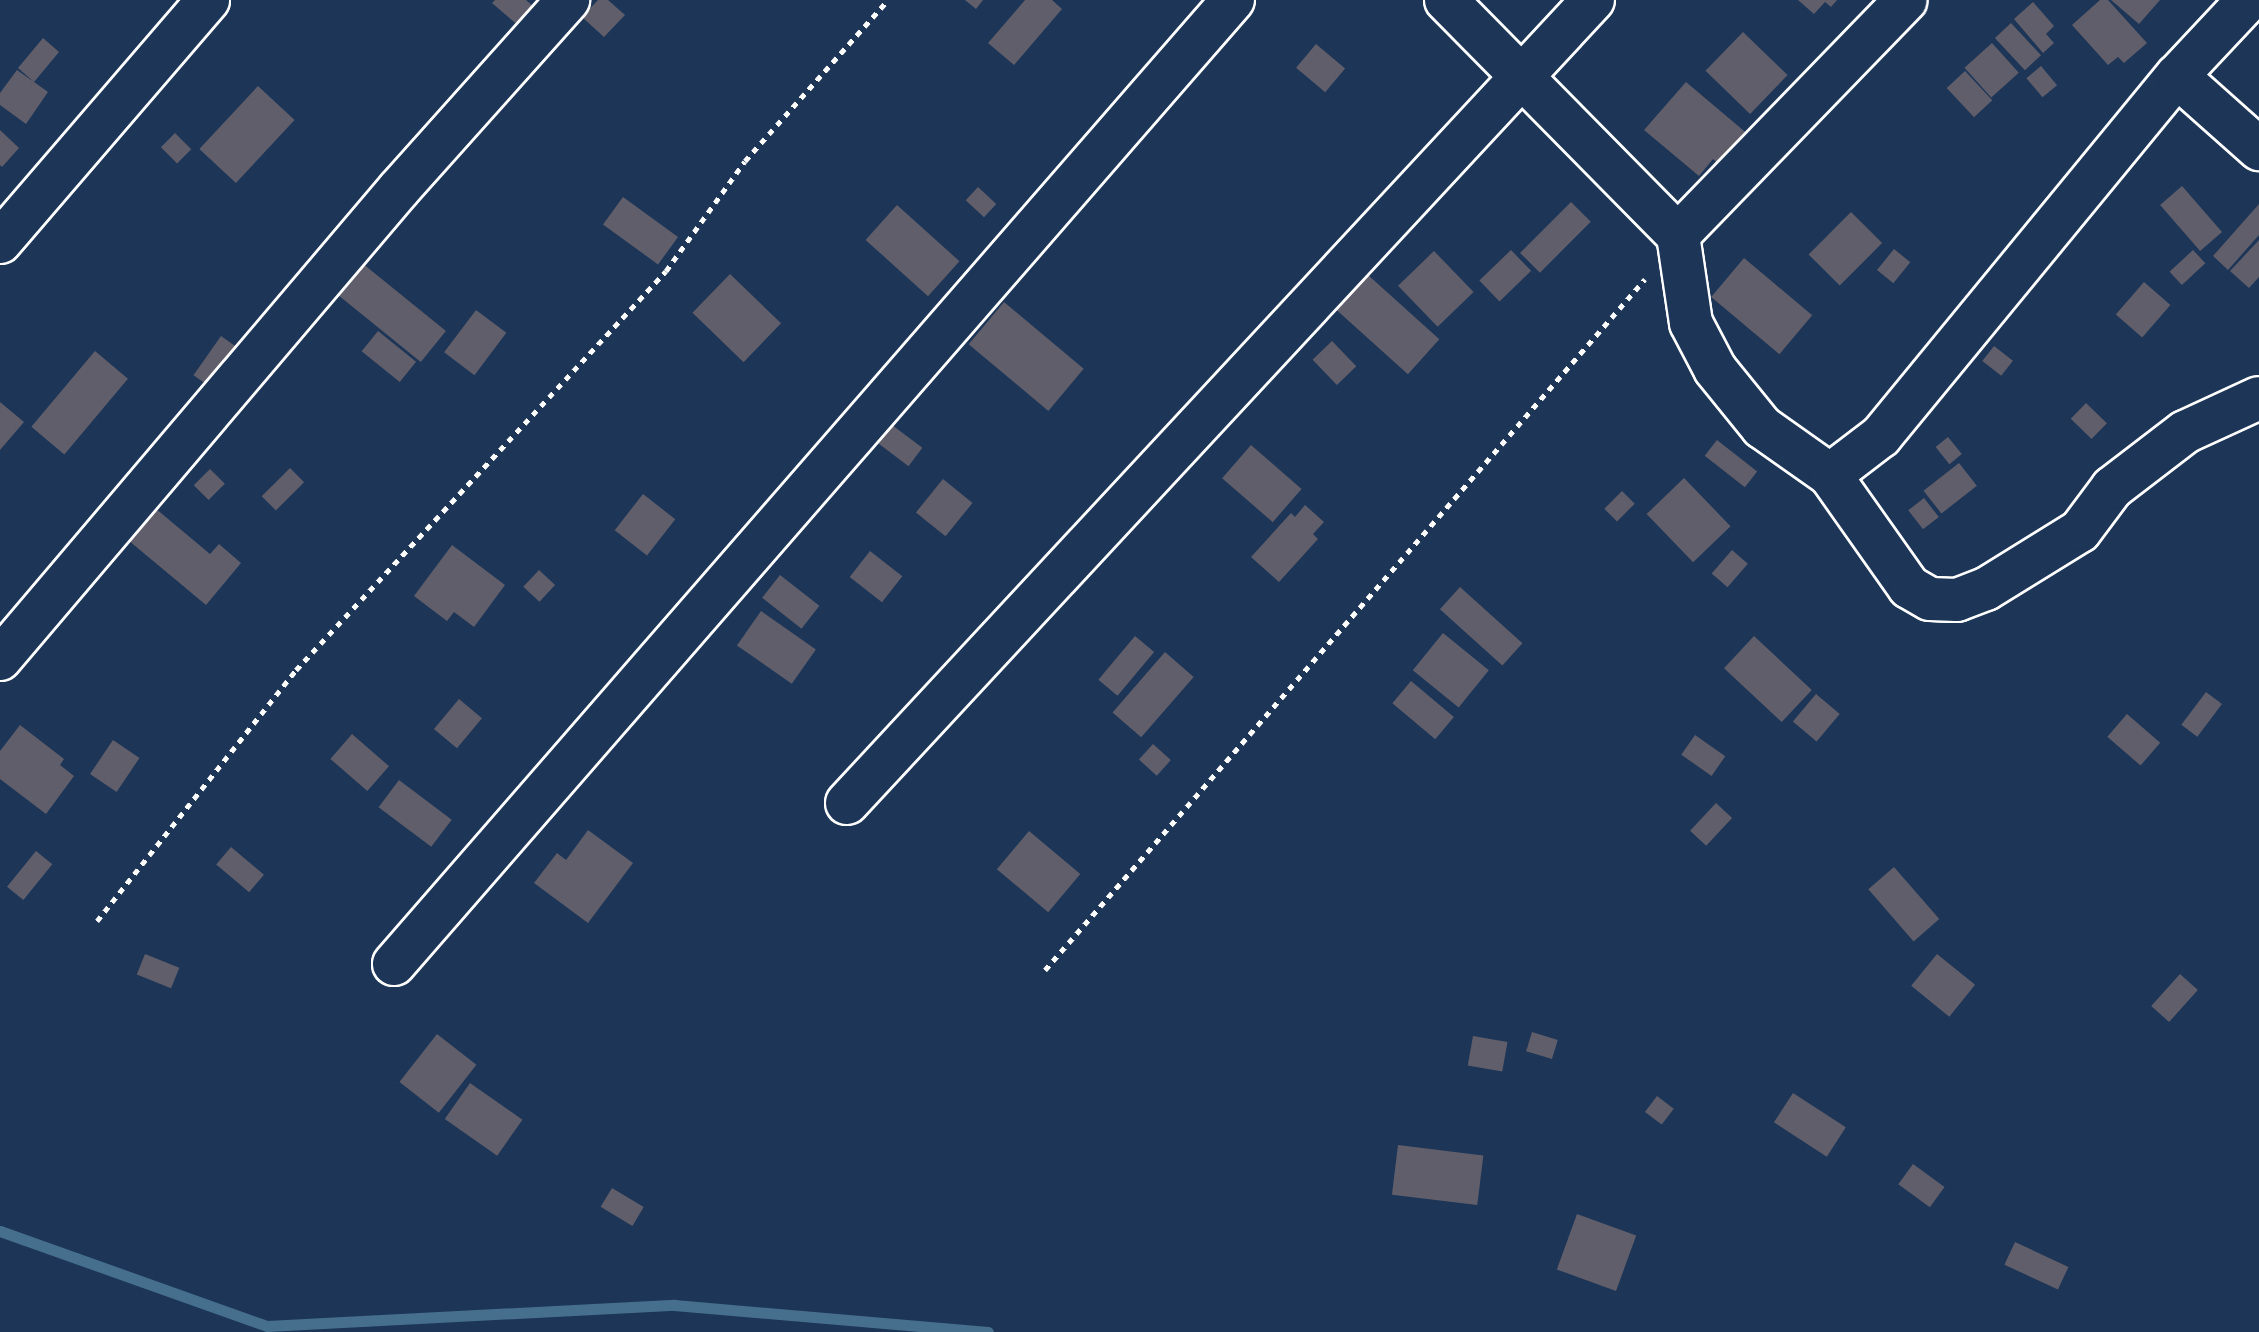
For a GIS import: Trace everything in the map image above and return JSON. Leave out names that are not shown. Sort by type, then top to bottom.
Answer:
[{"type":"street","points":[[0,242],[208,0]]},
{"type":"street","points":[[0,659],[399,189],[568,0]]},
{"type":"street","points":[[394,964],[1233,0]]},
{"type":"street","points":[[1446,0],[1678,235],[1691,323],[1715,369],[1762,427],[1830,475],[1909,587],[1930,599],[1957,600],[1986,589],[2080,531],[2112,488],[2185,432],[2259,398]]},
{"type":"street","points":[[847,803],[1593,0]]},
{"type":"street","points":[[1678,235],[1906,0]]},
{"type":"street","points":[[1830,475],[1881,436],[2177,76],[2248,0]]},
{"type":"street","points":[[2177,76],[2259,149]]},
{"type":"path","points":[[97,921],[296,670],[666,271],[745,161],[888,0]]},
{"type":"path","points":[[1045,970],[1614,321],[1678,235]]},
{"type":"building","points":[[495,0],[526,0],[544,16],[528,34],[492,3]]},
{"type":"building","points":[[598,0],[608,0],[625,15],[604,37],[582,17]]},
{"type":"building","points":[[965,0],[983,0],[976,9]]},
{"type":"building","points":[[1025,0],[1052,0],[1062,9],[1014,65],[988,43]]},
{"type":"building","points":[[1798,0],[1837,0],[1831,7],[1825,2],[1814,14]]},
{"type":"building","points":[[2100,0],[2108,0],[2147,43],[2124,63],[2118,57],[2108,65],[2072,25]]},
{"type":"building","points":[[2111,0],[2160,0],[2139,24]]},
{"type":"building","points":[[2033,2],[2054,26],[2046,34],[2054,43],[2043,53],[2014,19]]},
{"type":"building","points":[[2011,23],[2041,55],[2025,70],[1995,38]]},
{"type":"building","points":[[1743,32],[1788,75],[1750,114],[1705,71]]},
{"type":"building","points":[[43,38],[59,52],[34,82],[18,68]]},
{"type":"building","points":[[1992,43],[2019,73],[1991,97],[1965,68]]},
{"type":"building","points":[[1316,44],[1345,68],[1325,92],[1296,68]]},
{"type":"building","points":[[2041,66],[2057,85],[2043,97],[2026,78]]},
{"type":"building","points":[[17,70],[48,92],[26,124],[0,105],[0,93]]},
{"type":"building","points":[[1965,71],[1992,100],[1974,117],[1947,88]]},
{"type":"building","points":[[1686,82],[1750,136],[1723,168],[1713,159],[1699,176],[1644,130]]},
{"type":"building","points":[[258,86],[295,120],[236,183],[199,149]]},
{"type":"building","points":[[0,130],[19,148],[2,167],[0,165]]},
{"type":"building","points":[[175,133],[191,149],[177,163],[161,147]]},
{"type":"building","points":[[2182,186],[2222,232],[2200,251],[2160,205]]},
{"type":"building","points":[[978,187],[996,204],[984,217],[966,200]]},
{"type":"building","points":[[623,197],[678,237],[658,264],[603,225]]},
{"type":"building","points":[[1571,202],[1591,222],[1540,273],[1520,253]]},
{"type":"building","points":[[2259,204],[2259,235],[2228,270],[2213,256]]},
{"type":"building","points":[[897,205],[959,261],[928,296],[866,240]]},
{"type":"building","points":[[1851,212],[1882,243],[1840,286],[1809,254]]},
{"type":"building","points":[[2259,240],[2259,277],[2249,288],[2230,271]]},
{"type":"building","points":[[1894,249],[1910,262],[1893,283],[1877,270]]},
{"type":"building","points":[[1511,250],[1531,271],[1499,301],[1479,281]]},
{"type":"building","points":[[2193,250],[2205,263],[2182,285],[2170,272]]},
{"type":"building","points":[[1434,251],[1474,292],[1438,327],[1398,286]]},
{"type":"building","points":[[1744,258],[1812,315],[1779,354],[1711,297]]},
{"type":"building","points":[[362,263],[446,331],[421,362],[337,294]]},
{"type":"building","points":[[730,274],[781,323],[744,362],[692,313]]},
{"type":"building","points":[[1368,275],[1439,339],[1408,374],[1337,310]]},
{"type":"building","points":[[2144,282],[2170,305],[2142,337],[2116,314]]},
{"type":"building","points":[[1004,302],[1084,369],[1048,411],[969,344]]},
{"type":"building","points":[[476,310],[506,333],[474,375],[444,352]]},
{"type":"building","points":[[378,331],[416,362],[400,382],[362,351]]},
{"type":"building","points":[[221,336],[237,347],[209,386],[193,375]]},
{"type":"building","points":[[1332,341],[1356,366],[1337,385],[1313,360]]},
{"type":"building","points":[[1994,346],[2013,361],[2001,376],[1982,361]]},
{"type":"building","points":[[95,351],[128,379],[64,454],[31,427]]},
{"type":"building","points":[[0,402],[24,422],[0,450]]},
{"type":"building","points":[[2086,403],[2107,423],[2092,439],[2071,419]]},
{"type":"building","points":[[892,425],[922,448],[909,466],[878,443]]},
{"type":"building","points":[[1948,437],[1962,454],[1949,464],[1936,447]]},
{"type":"building","points":[[1717,440],[1757,471],[1745,487],[1705,456]]},
{"type":"building","points":[[1251,445],[1302,489],[1273,522],[1222,478]]},
{"type":"building","points":[[1959,463],[1977,486],[1941,514],[1924,491]]},
{"type":"building","points":[[290,468],[304,482],[276,510],[262,496]]},
{"type":"building","points":[[210,469],[225,484],[209,500],[194,485]]},
{"type":"building","points":[[1684,478],[1731,526],[1693,562],[1647,514]]},
{"type":"building","points":[[943,479],[973,503],[945,536],[916,512]]},
{"type":"building","points":[[1622,491],[1635,504],[1617,521],[1604,509]]},
{"type":"building","points":[[643,494],[675,519],[647,555],[615,530]]},
{"type":"building","points":[[1924,498],[1939,517],[1923,529],[1908,510]]},
{"type":"building","points":[[1305,505],[1324,522],[1313,534],[1318,539],[1279,582],[1251,557],[1291,513],[1295,517]]},
{"type":"building","points":[[155,508],[210,554],[219,544],[241,563],[206,605],[128,540]]},
{"type":"building","points":[[452,545],[505,585],[474,627],[454,612],[447,621],[414,596]]},
{"type":"building","points":[[1732,550],[1748,564],[1728,587],[1712,573]]},
{"type":"building","points":[[870,551],[902,576],[882,602],[850,577]]},
{"type":"building","points":[[539,570],[555,585],[539,602],[523,587]]},
{"type":"building","points":[[780,575],[819,606],[802,629],[762,598]]},
{"type":"building","points":[[1460,587],[1522,643],[1502,666],[1440,609]]},
{"type":"building","points":[[761,611],[816,649],[792,684],[737,645]]},
{"type":"building","points":[[1443,633],[1489,670],[1459,707],[1413,670]]},
{"type":"building","points":[[1135,636],[1154,652],[1118,696],[1098,680]]},
{"type":"building","points":[[1754,636],[1812,690],[1782,722],[1724,668]]},
{"type":"building","points":[[1165,652],[1194,677],[1141,737],[1113,712]]},
{"type":"building","points":[[1411,681],[1454,717],[1435,739],[1392,703]]},
{"type":"building","points":[[2206,692],[2222,704],[2197,737],[2181,725]]},
{"type":"building","points":[[1816,694],[1840,714],[1817,742],[1793,722]]},
{"type":"building","points":[[459,699],[482,718],[457,748],[434,729]]},
{"type":"building","points":[[2127,714],[2160,743],[2141,766],[2107,737]]},
{"type":"building","points":[[20,725],[64,759],[60,765],[74,776],[46,814],[0,779],[0,751]]},
{"type":"building","points":[[352,734],[389,766],[367,791],[330,759]]},
{"type":"building","points":[[1695,735],[1725,756],[1712,776],[1681,755]]},
{"type":"building","points":[[113,740],[140,758],[117,792],[90,774]]},
{"type":"building","points":[[1153,744],[1171,760],[1157,776],[1139,760]]},
{"type":"building","points":[[399,780],[452,820],[431,847],[379,807]]},
{"type":"building","points":[[1716,803],[1732,818],[1706,846],[1690,831]]},
{"type":"building","points":[[588,830],[633,863],[588,923],[534,883],[557,853],[566,860]]},
{"type":"building","points":[[1029,831],[1080,874],[1048,912],[997,869]]},
{"type":"building","points":[[231,847],[264,875],[249,892],[216,865]]},
{"type":"building","points":[[36,851],[52,864],[23,900],[7,887]]},
{"type":"building","points":[[1894,867],[1939,919],[1914,941],[1868,889]]},
{"type":"building","points":[[145,954],[179,968],[171,988],[137,974]]},
{"type":"building","points":[[1937,954],[1975,985],[1949,1017],[1911,986]]},
{"type":"building","points":[[2180,974],[2198,990],[2169,1022],[2151,1006]]},
{"type":"building","points":[[1532,1032],[1558,1040],[1552,1059],[1526,1051]]},
{"type":"building","points":[[437,1034],[476,1065],[439,1113],[399,1082]]},
{"type":"building","points":[[1473,1036],[1507,1042],[1502,1072],[1468,1066]]},
{"type":"building","points":[[470,1083],[522,1120],[497,1156],[445,1119]]},
{"type":"building","points":[[1793,1093],[1846,1127],[1827,1157],[1774,1122]]},
{"type":"building","points":[[1657,1096],[1674,1109],[1662,1125],[1645,1112]]},
{"type":"building","points":[[1398,1145],[1483,1155],[1477,1205],[1392,1195]]},
{"type":"building","points":[[1913,1164],[1945,1187],[1930,1207],[1898,1184]]},
{"type":"building","points":[[612,1188],[644,1207],[632,1226],[601,1207]]},
{"type":"building","points":[[1577,1214],[1636,1236],[1616,1291],[1557,1269]]},
{"type":"building","points":[[2015,1242],[2068,1267],[2058,1290],[2004,1265]]},
{"type":"waterway","points":[[0,1231],[267,1326],[674,1305],[988,1332]]}]
